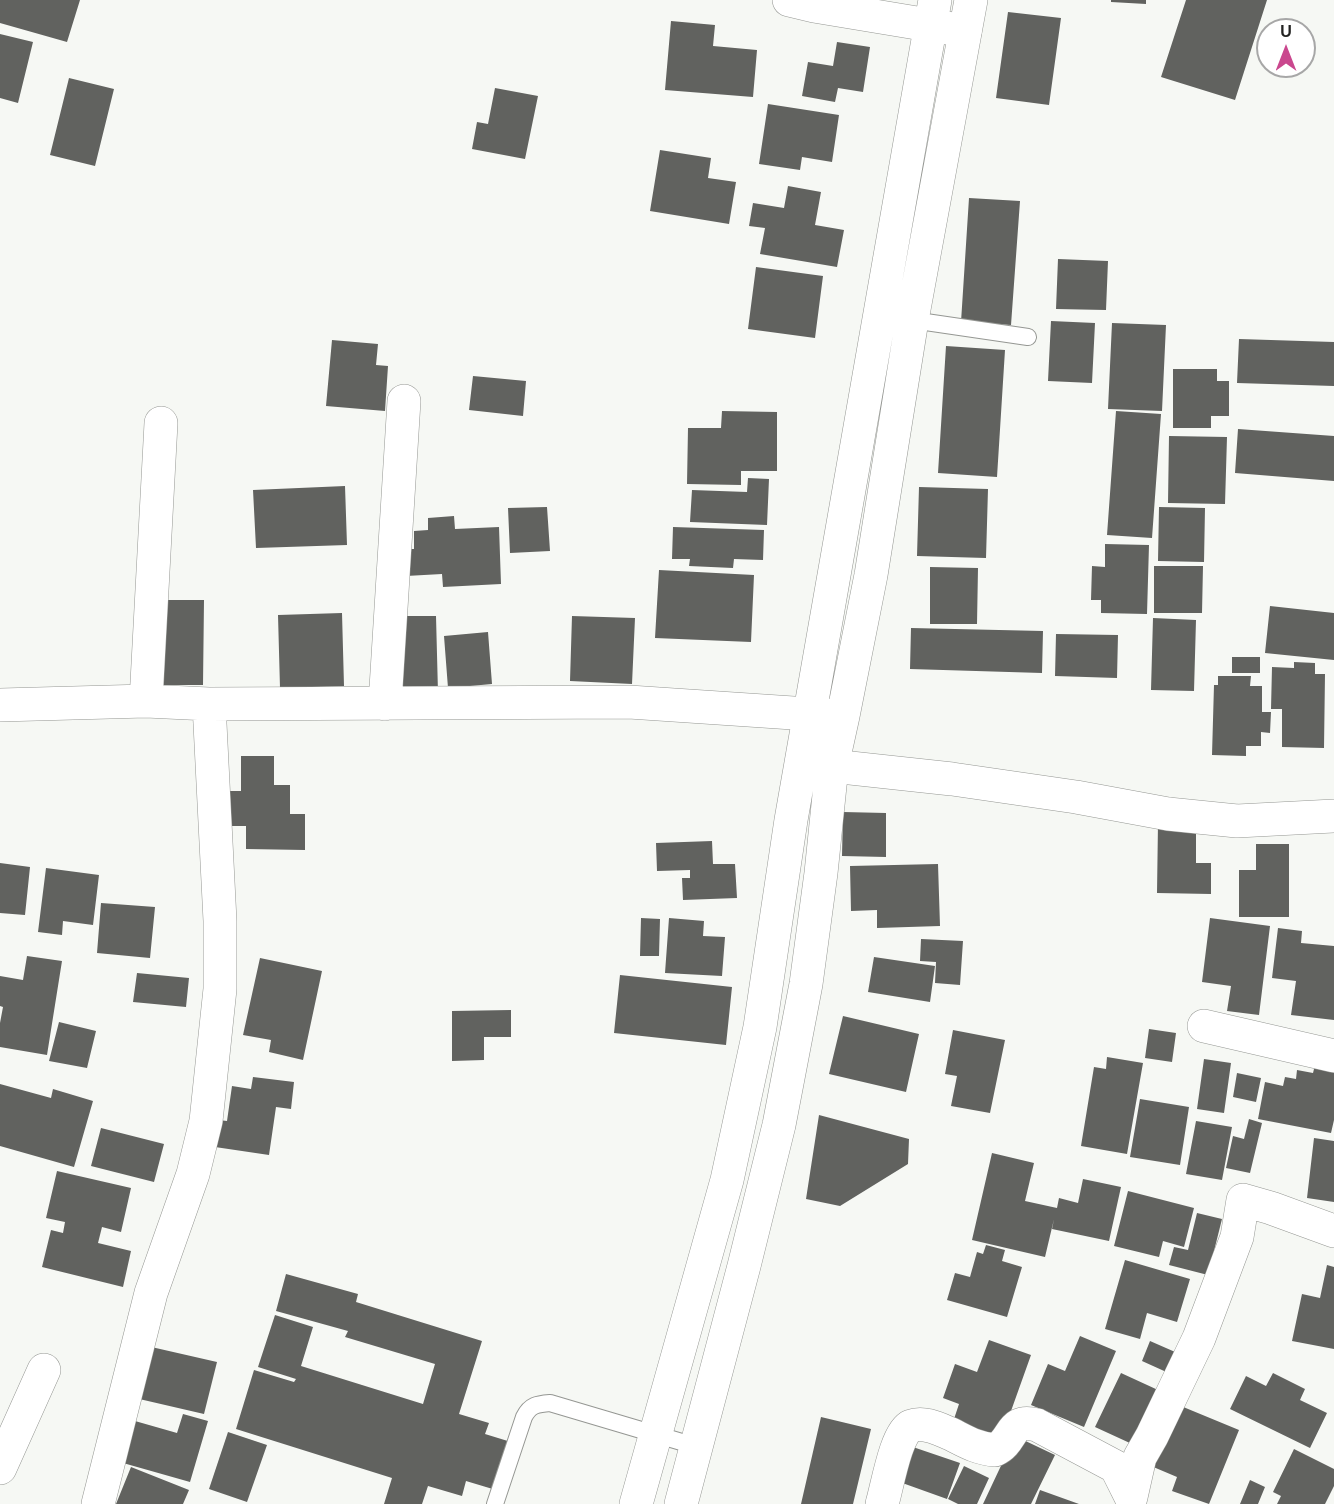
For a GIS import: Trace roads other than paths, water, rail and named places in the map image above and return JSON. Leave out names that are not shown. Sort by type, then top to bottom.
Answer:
[{"type":"street","points":[[681,1504],[779,1125],[806,984],[832,766],[871,575],[912,320],[968,16],[814,6],[789,0]]},
{"type":"street","points":[[636,1504],[727,1180],[758,1038],[790,820],[933,12]]},
{"type":"street","points":[[385,704],[404,402]]},
{"type":"street","points":[[146,701],[161,423]]},
{"type":"street","points":[[0,705],[146,701],[208,704],[629,702],[809,716],[843,716]]},
{"type":"street","points":[[99,1504],[151,1293],[193,1174],[206,1121],[220,989],[220,921],[208,704]]},
{"type":"street","points":[[832,766],[952,779],[1168,813],[1214,818],[1237,820],[1334,816]]},
{"type":"street","points":[[1204,1026],[1334,1056]]},
{"type":"street","points":[[1137,1501],[1140,1457],[1199,1338],[1234,1247],[1243,1200],[1334,1231]]},
{"type":"street","points":[[0,1468],[44,1370]]},
{"type":"street","points":[[882,1504],[899,1443],[904,1431],[911,1426],[933,1426],[977,1447],[995,1450],[1006,1443],[1015,1427],[1029,1423],[1037,1425],[1116,1467],[1137,1501]]},
{"type":"lane","points":[[912,320],[1028,337]]},
{"type":"lane","points":[[495,1504],[524,1417],[529,1408],[538,1404],[550,1403],[695,1446]]}]
